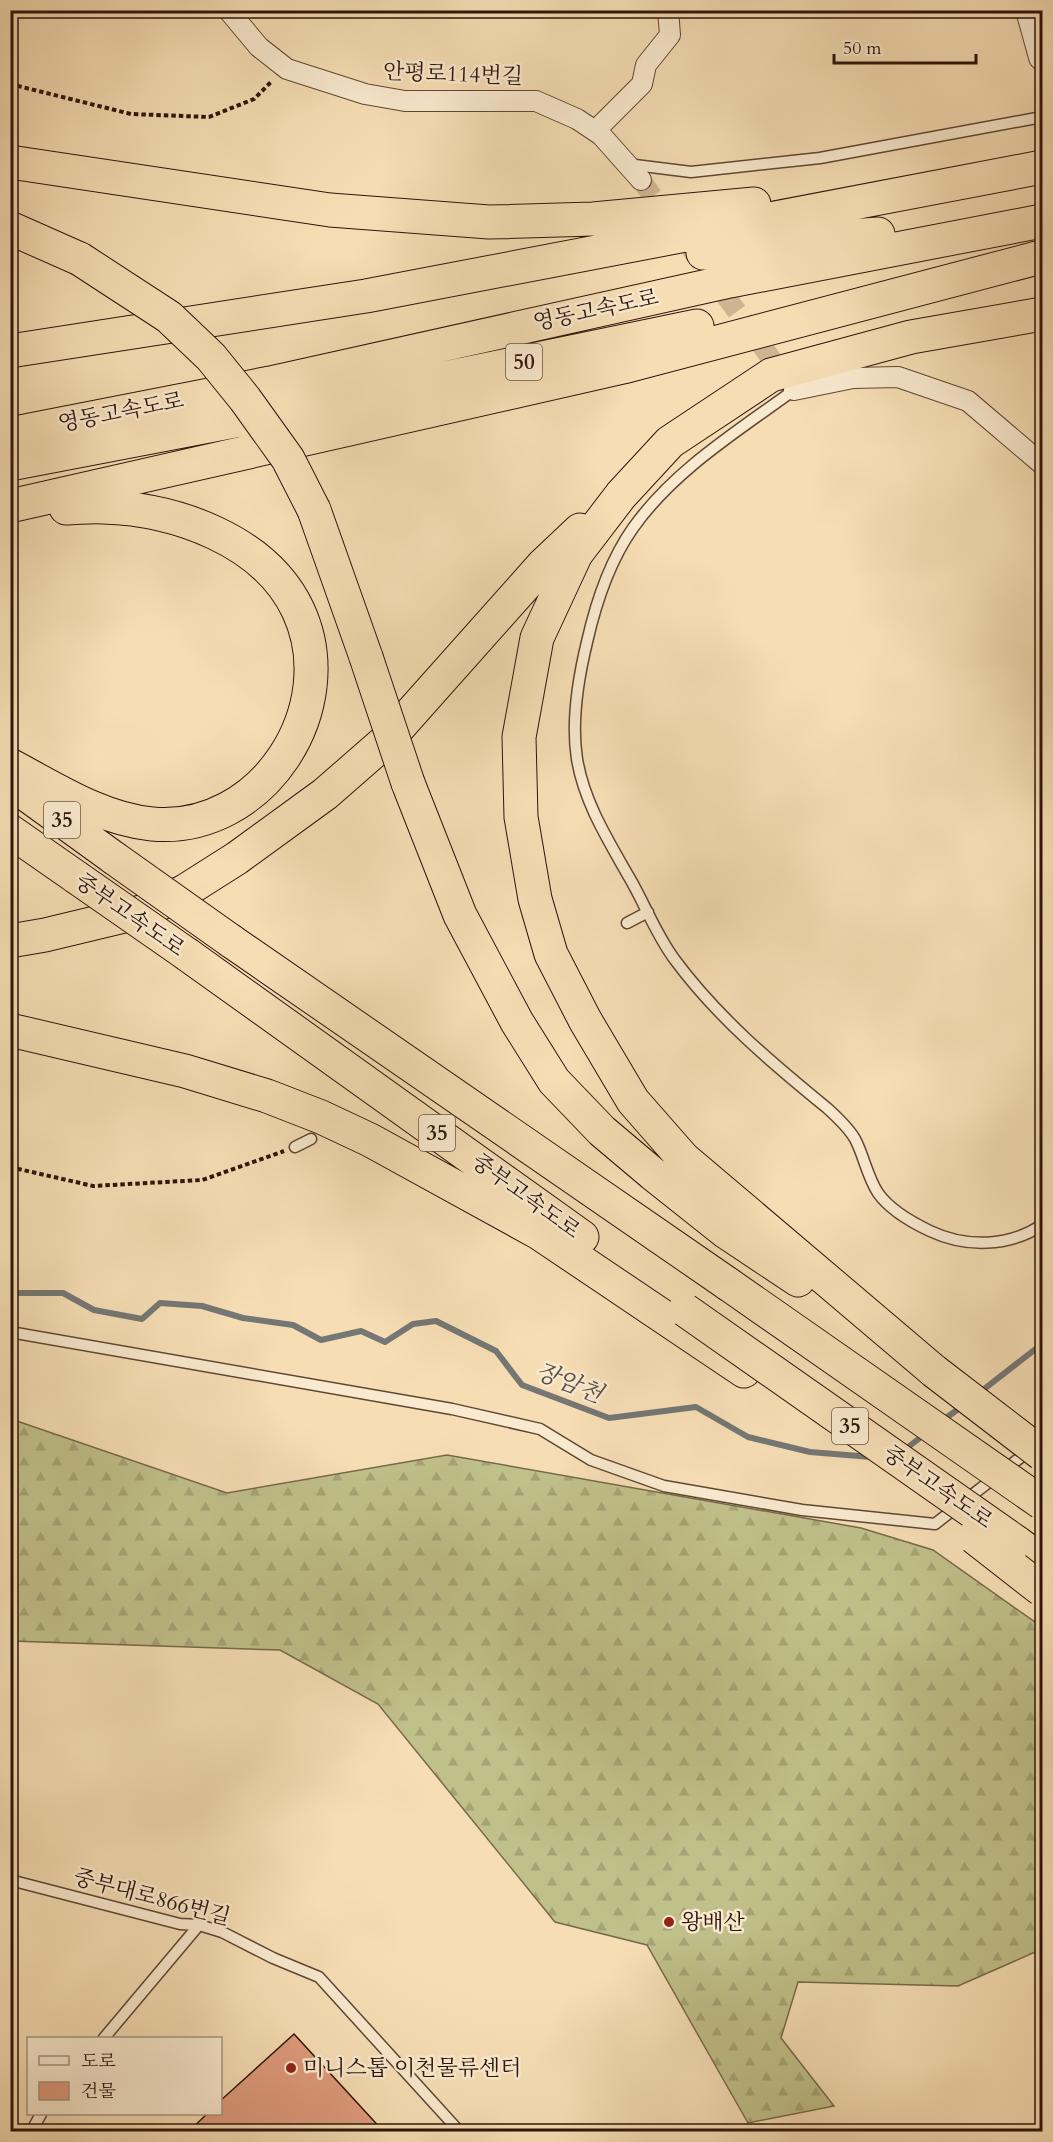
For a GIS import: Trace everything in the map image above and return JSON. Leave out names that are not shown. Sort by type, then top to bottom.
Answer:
[{"type":"highway","points":[[10,162],[330,210],[489,222],[593,219],[920,191]]},
{"type":"highway","points":[[10,351],[366,296],[1030,169]]},
{"type":"highway","points":[[10,363],[533,274],[825,238],[1034,222]]},
{"type":"highway","name":"영동고속도로","points":[[10,434],[270,383],[730,281],[1034,222]]},
{"type":"highway","points":[[10,228],[80,259],[169,317],[211,357],[245,399],[288,459],[314,510],[408,783],[460,915],[517,1022],[554,1081],[602,1131],[726,1232],[934,1371]]},
{"type":"highway","points":[[10,506],[623,367],[1040,258]]},
{"type":"highway","name":"영동고속도로","points":[[10,465],[1040,258]]},
{"type":"highway","points":[[1042,314],[911,337],[771,375],[670,442],[621,495],[576,554],[537,638],[519,737],[520,817],[535,899],[551,954],[585,1020],[633,1101],[683,1158],[934,1371],[1042,1454]]},
{"type":"highway","points":[[10,941],[145,911],[185,891],[237,858],[325,794],[388,739],[543,565],[639,475]]},
{"type":"highway","points":[[10,511],[103,507],[164,515],[200,526],[233,542],[254,555],[286,590],[298,610],[307,635],[310,658],[310,687],[303,717],[291,747],[275,771],[259,788],[239,803],[215,815],[175,823],[153,824],[132,820],[107,813],[76,800],[10,765]]},
{"type":"highway","name":"중부고속도로","points":[[10,782],[231,941],[1042,1503]]},
{"type":"highway","name":"중부고속도로","points":[[10,831],[1042,1561]]},
{"type":"highway","points":[[10,1030],[185,1071],[257,1093],[321,1117],[370,1140],[539,1233],[844,1437],[1042,1590]]},
{"type":"street","name":"안평로114번길","points":[[228,10],[259,47],[286,69],[366,94],[405,101],[536,101],[577,119],[601,135],[641,180]]},
{"type":"street","points":[[595,131],[642,84],[646,65],[670,35],[668,10]]},
{"type":"street","points":[[1029,10],[1042,57]]},
{"type":"street","points":[[794,390],[853,378],[898,377],[968,401],[1042,464]]},
{"type":"lane","points":[[627,164],[691,172],[820,158],[1042,117]]},
{"type":"lane","points":[[794,390],[695,463],[660,495],[633,528],[608,571],[593,615],[581,666],[575,717],[577,759],[588,799],[605,837],[673,957],[709,1002],[754,1048],[838,1118],[854,1138],[865,1168],[879,1194],[902,1216],[933,1233],[989,1244],[1018,1237],[1042,1225]]},
{"type":"lane","points":[[627,923],[648,912]]},
{"type":"lane","points":[[295,1147],[311,1139]]},
{"type":"lane","points":[[10,1332],[452,1409],[540,1429],[591,1460],[664,1486],[802,1510],[935,1524],[1042,1441]]},
{"type":"lane","name":"중부대로866번길","points":[[10,1880],[180,1924],[199,1925],[222,1932],[273,1959],[319,1977],[460,2132]]},
{"type":"lane","points":[[105,2037],[199,1925]]},
{"type":"lane","points":[[31,2132],[40,2115]]},
{"type":"path","points":[[10,84],[131,114],[209,117],[254,99],[274,79],[276,60]]},
{"type":"path","points":[[10,1167],[93,1186],[202,1180],[295,1147]]},
{"type":"green space","points":[[11,1419],[227,1493],[447,1455],[861,1528],[933,1550],[1042,1627],[1042,1949],[958,1986],[798,1982],[781,2038],[834,2106],[748,2123],[647,1945],[555,1922],[378,1704],[280,1650],[11,1641]]},
{"type":"building","name":"미니스톱 이천물류센터","points":[[294,2034],[384,2132],[188,2132],[206,2115],[222,2115],[222,2099]]},
{"type":"waterway","name":"장암천","points":[[10,1296],[14,1293],[63,1293],[94,1310],[142,1319],[160,1303],[202,1306],[243,1318],[293,1325],[321,1340],[361,1331],[385,1342],[413,1324],[436,1321],[496,1351],[522,1385],[609,1418],[696,1407],[748,1437],[810,1452],[871,1457]]},
{"type":"waterway","name":"장암천","points":[[979,1393],[1042,1344]]},
{"type":"waterway","name":"장암천","points":[[943,1420],[964,1405]]},
{"type":"waterway","name":"장암천","points":[[903,1451],[925,1434]]},
{"type":"tunnel","points":[[641,180],[669,219]]},
{"type":"tunnel","points":[[690,247],[786,379]]},
{"type":"place","name":"왕배산","points":[[669,1922]]},
{"type":"place","name":"미니스톱 이천물류센터","points":[[291,2068]]}]
